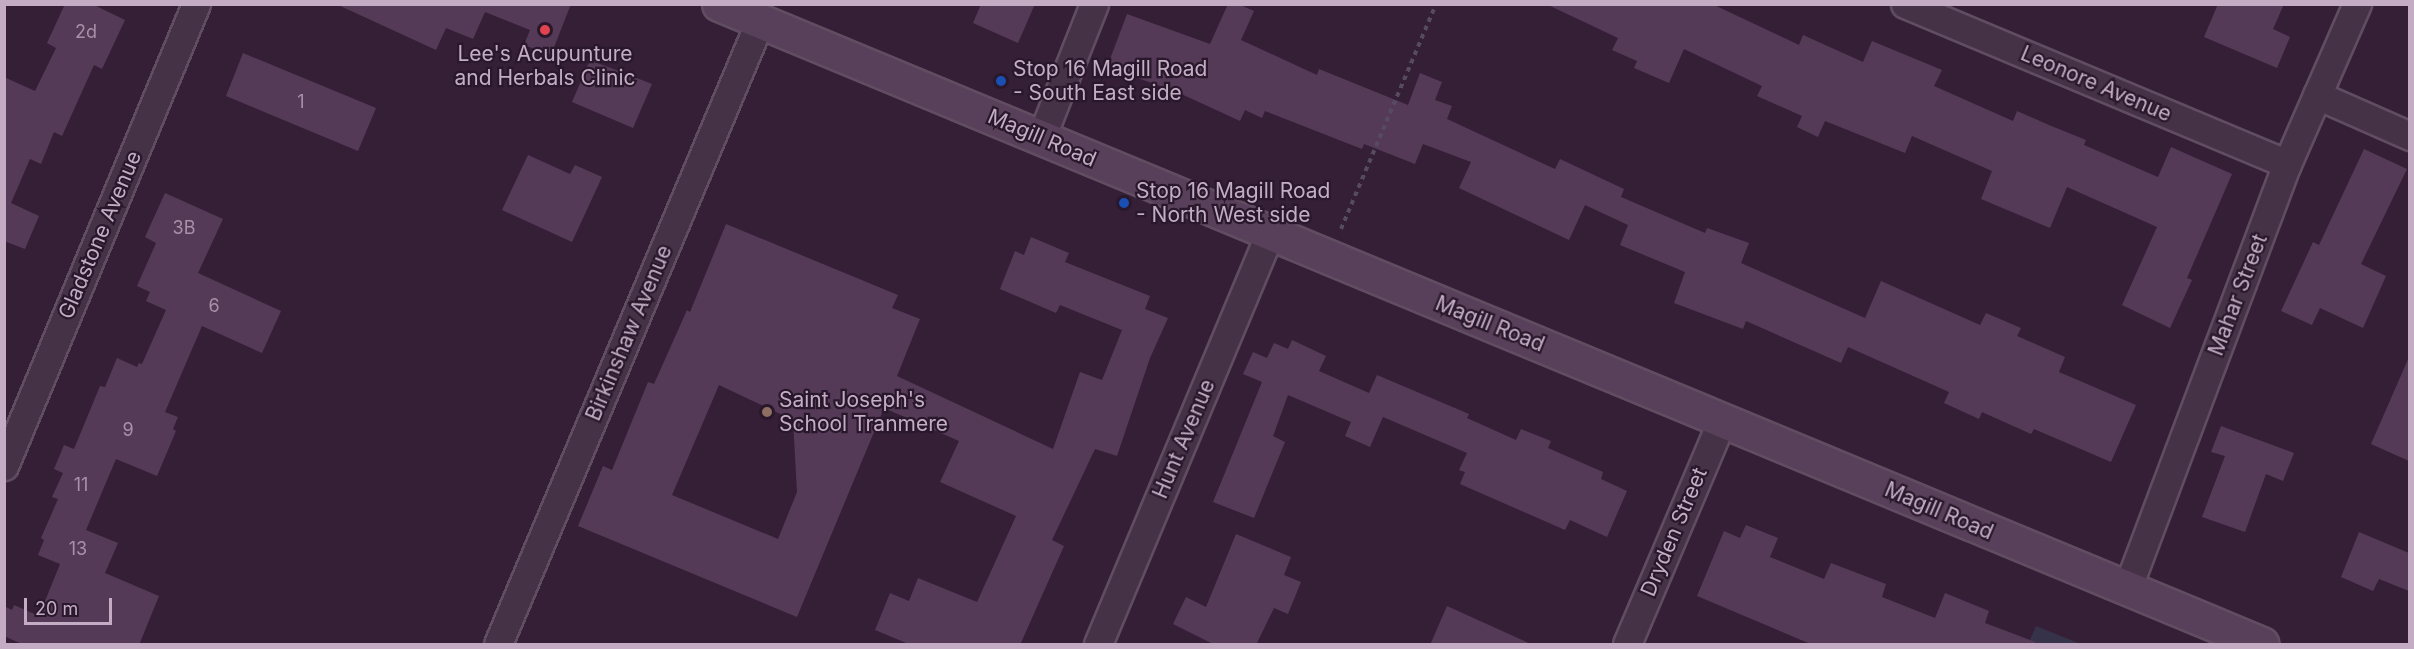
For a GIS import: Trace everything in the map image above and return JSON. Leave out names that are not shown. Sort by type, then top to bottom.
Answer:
[{"type":"main road","name":"Magill Road","points":[[719,4],[2262,645]]},
{"type":"street","name":"Gladstone Avenue","points":[[4,466],[196,4]]},
{"type":"street","points":[[1041,138],[1094,4]]},
{"type":"street","name":"Leonore Avenue","points":[[1905,4],[2287,164]]},
{"type":"street","name":"Mahar Street","points":[[2127,589],[2287,164],[2357,4]]},
{"type":"street","name":"Birkinshaw Avenue","points":[[498,645],[760,21]]},
{"type":"street","points":[[2317,95],[2409,136]]},
{"type":"street","name":"Hunt Avenue","points":[[1098,645],[1270,233]]},
{"type":"street","name":"Dryden Street","points":[[1627,645],[1722,420]]},
{"type":"path","points":[[1329,258],[1436,4]]},
{"type":"shaded area","points":[[2036,626],[2081,644],[2028,644]]},
{"type":"building","points":[[65,4],[92,4],[125,20],[102,69],[94,65],[62,136],[54,132],[41,164],[30,159],[11,203],[39,216],[25,249],[4,241],[4,77],[35,91],[56,48],[47,43]]},
{"type":"building","points":[[336,4],[571,4],[551,55],[524,45],[530,30],[485,12],[473,39],[446,28],[436,50]]},
{"type":"building","points":[[981,4],[1035,4],[1018,43],[973,23]]},
{"type":"building","points":[[1228,4],[1238,4],[1254,11],[1241,40],[1317,75],[1319,69],[1408,105],[1420,73],[1442,82],[1435,100],[1452,106],[1447,119],[1555,169],[1560,159],[1624,189],[1621,197],[1705,233],[1707,228],[1749,243],[1741,263],[1865,318],[1881,281],[1980,325],[1986,313],[2021,328],[2017,336],[2065,357],[2059,372],[2136,405],[2111,462],[2034,429],[2031,434],[1982,412],[1979,419],[1944,403],[1949,392],[1848,347],[1841,363],[1746,321],[1743,329],[1674,303],[1685,272],[1620,245],[1628,225],[1585,205],[1569,240],[1459,188],[1471,162],[1423,144],[1415,164],[1364,144],[1362,149],[1265,111],[1262,118],[1245,110],[1240,121],[1177,92],[1107,67],[1127,14],[1210,44]]},
{"type":"building","points":[[1546,4],[1712,4],[1799,45],[1803,35],[1863,62],[1872,41],[1942,70],[1934,86],[2013,121],[2017,111],[2086,140],[2084,145],[2158,177],[2171,147],[2232,174],[2187,278],[2192,280],[2170,328],[2122,305],[2157,227],[2067,187],[2050,228],[1981,199],[1992,171],[1912,136],[1905,153],[1825,121],[1818,137],[1797,127],[1802,116],[1757,96],[1762,86],[1684,49],[1669,83],[1634,68],[1637,61],[1612,50],[1618,38]]},
{"type":"building","points":[[2218,4],[2284,4],[2273,29],[2290,37],[2277,68],[2204,37]]},
{"type":"building","points":[[243,53],[376,108],[358,151],[226,96]]},
{"type":"building","points":[[590,60],[652,84],[633,128],[572,102]]},
{"type":"building","points":[[2364,149],[2407,169],[2361,264],[2386,276],[2363,328],[2320,308],[2312,325],[2281,311],[2313,242],[2319,245]]},
{"type":"building","points":[[528,155],[570,174],[575,165],[602,177],[572,242],[502,210]]},
{"type":"building","points":[[165,193],[223,219],[198,273],[281,311],[262,353],[202,326],[165,412],[178,417],[173,429],[176,431],[157,476],[116,459],[86,530],[118,543],[105,573],[159,596],[139,645],[24,645],[4,636],[4,606],[12,610],[14,605],[39,616],[60,564],[38,555],[44,540],[41,538],[58,499],[52,497],[63,473],[54,469],[64,445],[74,449],[100,386],[105,387],[117,358],[137,367],[139,363],[142,364],[166,310],[146,301],[150,292],[137,286],[156,243],[145,237]]},
{"type":"building","points":[[726,224],[898,295],[892,308],[920,319],[897,376],[1053,449],[1080,372],[1102,380],[1122,330],[1060,305],[1056,313],[1000,289],[1015,251],[1024,255],[1031,237],[1069,253],[1065,262],[1150,296],[1145,309],[1168,318],[1150,358],[1117,456],[1095,449],[1052,540],[1064,546],[1020,645],[911,645],[875,630],[890,593],[909,601],[918,578],[977,602],[1016,516],[940,482],[959,441],[884,408],[797,617],[578,526],[603,466],[612,470],[648,382],[654,384],[687,310],[690,312]],"holes":[[[719,385],[793,420],[797,492],[778,539],[672,495]]]},
{"type":"building","points":[[1292,340],[1326,356],[1319,371],[1369,393],[1377,375],[1469,414],[1467,418],[1516,440],[1521,429],[1551,441],[1548,448],[1603,472],[1601,479],[1627,491],[1607,537],[1570,520],[1565,530],[1460,484],[1465,472],[1459,470],[1467,453],[1383,417],[1370,447],[1345,436],[1351,422],[1288,395],[1273,436],[1285,442],[1254,518],[1213,502],[1262,382],[1243,374],[1253,352],[1267,358],[1274,343],[1288,349]]},
{"type":"building","points":[[2409,357],[2409,461],[2371,444]]},
{"type":"building","points":[[2221,426],[2294,453],[2283,481],[2266,474],[2245,532],[2202,517],[2225,456],[2211,452]]},
{"type":"building","points":[[1746,525],[1778,538],[1770,557],[1824,579],[1831,563],[1886,584],[1882,597],[1935,618],[1945,593],[1989,611],[1985,623],[2035,642],[2035,645],[1813,645],[1697,596],[1724,531],[1740,538]]},
{"type":"building","points":[[2359,532],[2409,553],[2409,591],[2379,579],[2373,591],[2341,577]]},
{"type":"building","points":[[1236,534],[1291,557],[1284,575],[1301,582],[1288,614],[1274,608],[1256,645],[1215,645],[1173,624],[1186,597],[1206,607]]},
{"type":"building","points":[[1447,606],[1533,645],[1430,645]]},
{"type":"place","name":"Lee's Acupunture and Herbals Clinic","points":[[545,30]]},
{"type":"place","name":"Stop 16 Magill Road - South East side","points":[[1001,81]]},
{"type":"place","name":"Stop 16 Magill Road - North West side","points":[[1124,203]]},
{"type":"place","name":"Saint Joseph's School Tranmere","points":[[767,412]]}]
